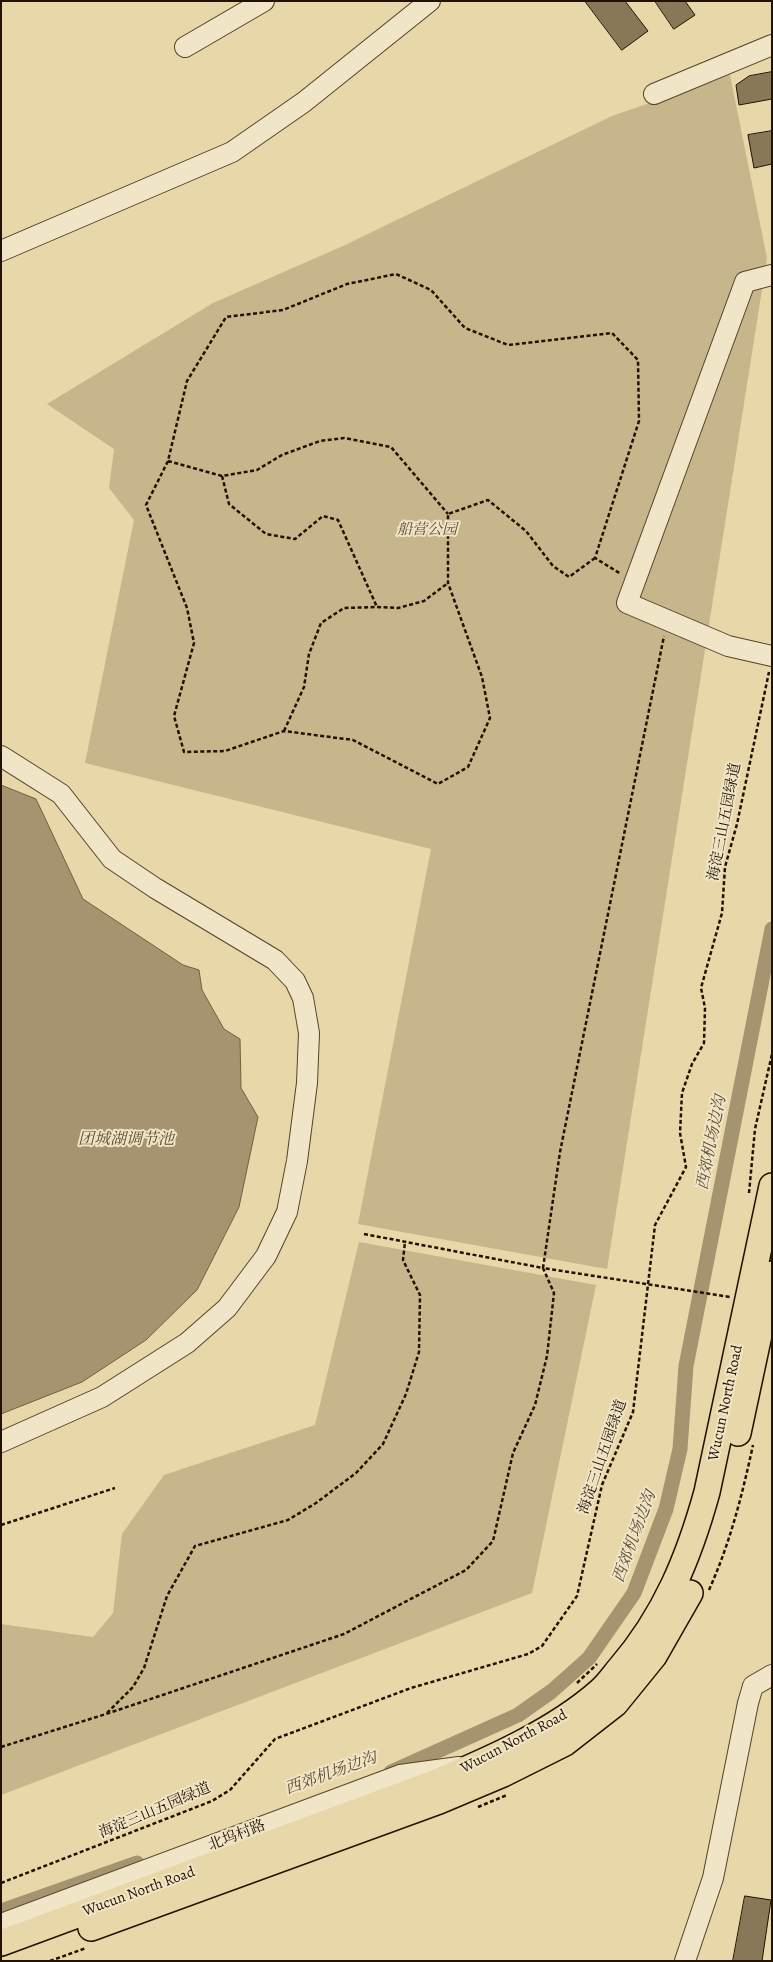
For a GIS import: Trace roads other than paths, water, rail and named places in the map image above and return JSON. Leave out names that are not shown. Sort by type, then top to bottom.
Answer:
[{"type":"main road","name":"Wucun North Road","points":[[1,1943],[478,1764],[555,1724],[601,1691],[638,1647],[670,1594],[693,1542],[707,1492],[760,1190]]},
{"type":"main road","name":"Wucun North Road","points":[[1,1961],[458,1794],[565,1743],[615,1704],[654,1656],[686,1601],[710,1545],[724,1496],[772,1274]]},
{"type":"street","points":[[185,47],[264,1]]},
{"type":"street","points":[[1,251],[232,152],[304,102],[430,1]]},
{"type":"street","points":[[654,94],[772,45]]},
{"type":"street","points":[[771,661],[728,646],[627,603],[745,282],[772,275]]},
{"type":"street","points":[[1,756],[62,794],[112,859],[155,888],[275,960],[295,981],[303,998],[309,1033],[307,1082],[297,1161],[287,1212],[266,1256],[227,1308],[187,1343],[102,1397],[1,1442]]},
{"type":"street","points":[[685,1961],[713,1878],[750,1694],[753,1686],[772,1675]]},
{"type":"street","name":"北坞村路","points":[[1,1924],[400,1774],[478,1764]]},
{"type":"water","name":"团城湖调节池","points":[[1,785],[36,799],[83,899],[183,965],[199,970],[202,990],[224,1029],[240,1039],[241,1088],[258,1117],[239,1207],[197,1290],[146,1340],[82,1382],[1,1414]]},
{"type":"waterway","name":"西郊机场边沟","points":[[391,1772],[518,1715],[552,1691],[589,1658],[634,1593],[666,1509],[680,1449],[686,1366],[772,929]]},
{"type":"waterway","name":"西郊机场边沟","points":[[1,1911],[137,1863]]},
{"type":"park label","name":"船营公园","points":[[427,530]]}]
